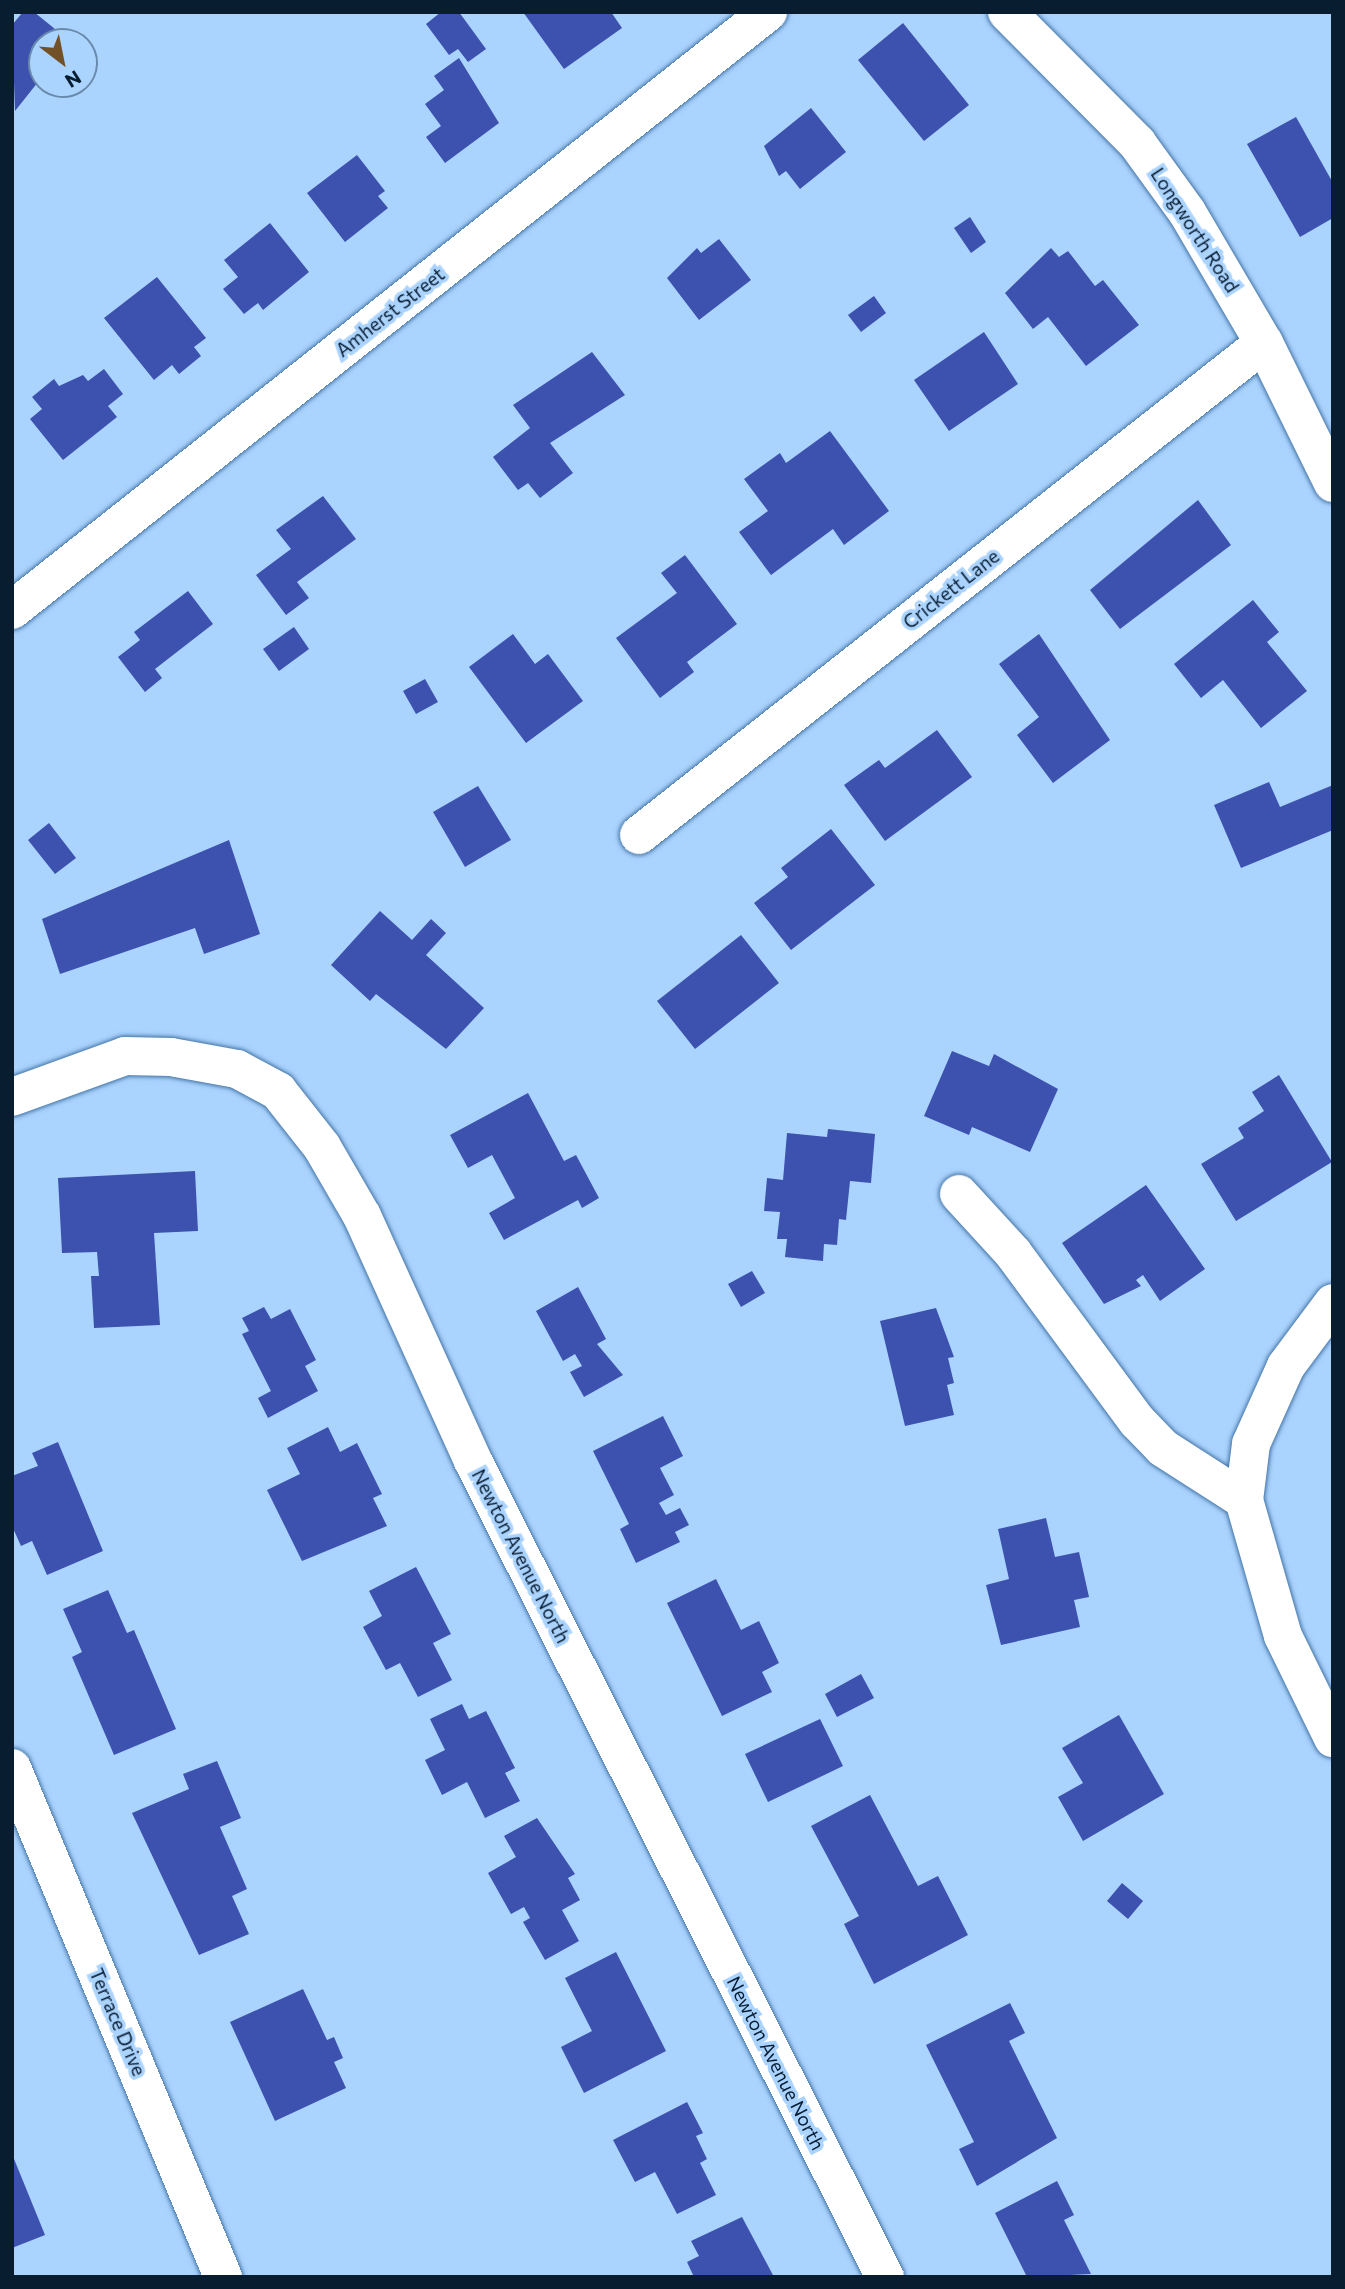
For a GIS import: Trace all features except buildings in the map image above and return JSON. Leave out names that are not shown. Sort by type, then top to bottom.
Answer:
[{"type":"street","name":"Amherst Street","points":[[12,610],[768,12]]},
{"type":"street","name":"Longworth Road","points":[[1007,12],[1137,143],[1187,212],[1264,344],[1333,483]]},
{"type":"street","name":"Crickett Lane","points":[[639,835],[1264,344]]},
{"type":"street","name":"Newton Avenue North","points":[[12,1097],[124,1056],[184,1060],[237,1069],[278,1091],[322,1147],[362,1216],[473,1461],[885,2277]]},
{"type":"street","points":[[959,1194],[1013,1253],[1137,1421],[1163,1448],[1244,1500]]},
{"type":"street","points":[[1333,1303],[1286,1366],[1251,1444],[1244,1500],[1283,1636],[1333,1738]]},
{"type":"street","name":"Terrace Drive","points":[[12,1768],[223,2277]]}]
